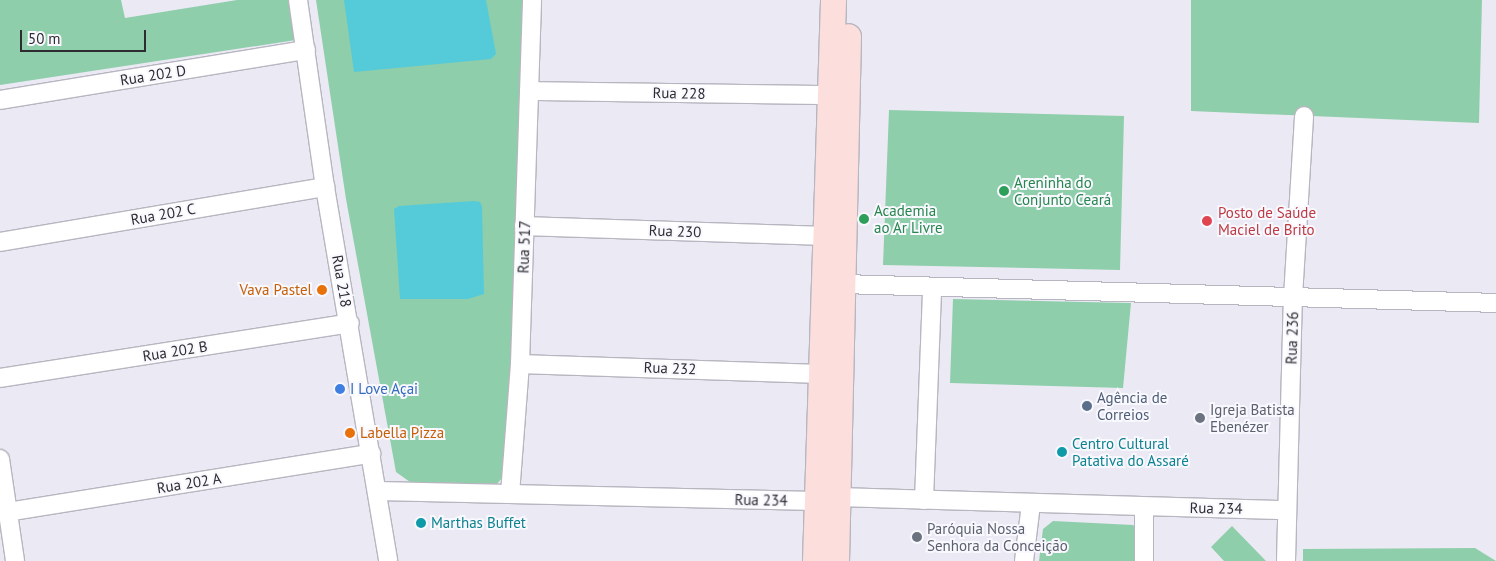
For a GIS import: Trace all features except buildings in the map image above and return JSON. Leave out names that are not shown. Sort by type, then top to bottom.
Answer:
[{"type":"street","name":"Rua 218","points":[[298,0],[325,187],[350,324],[388,561]]},
{"type":"street","name":"Rua 517","points":[[510,494],[520,364],[532,0]]},
{"type":"street","points":[[815,561],[826,499],[832,315],[825,236],[833,0]]},
{"type":"street","points":[[836,561],[826,499],[820,374],[832,315],[842,284],[847,200],[848,0]]},
{"type":"street","name":"Rua 202 D","points":[[0,100],[306,50]]},
{"type":"street","name":"Rua 228","points":[[529,90],[829,95]]},
{"type":"street","name":"Rua 236","points":[[1286,561],[1293,297],[1304,116]]},
{"type":"street","name":"Rua 202 C","points":[[0,242],[325,187]]},
{"type":"street","name":"Rua 230","points":[[524,226],[825,236]]},
{"type":"street","points":[[842,284],[1496,303]]},
{"type":"street","points":[[924,500],[932,287]]},
{"type":"street","name":"Rua 202 B","points":[[0,378],[350,324]]},
{"type":"street","name":"Rua 232","points":[[520,364],[820,374]]},
{"type":"street","name":"Rua 202 A","points":[[8,512],[371,454]]},
{"type":"street","points":[[0,458],[15,561]]},
{"type":"street","name":"Rua 234","points":[[378,491],[924,500],[1287,510]]},
{"type":"street","points":[[1024,561],[1031,504]]},
{"type":"street","points":[[1144,507],[1144,561]]},
{"type":"green space","points":[[0,0],[121,0],[125,18],[237,0],[295,0],[296,40],[0,85]]},
{"type":"green space","points":[[316,0],[527,0],[518,334],[503,477],[496,485],[410,482],[396,472],[346,199]]},
{"type":"green space","points":[[1191,0],[1482,0],[1479,123],[1191,111]]},
{"type":"green space","name":"Areninha do Conjunto Ceará","points":[[889,110],[1124,116],[1120,270],[883,265]]},
{"type":"green space","points":[[953,299],[1131,303],[1123,388],[950,383]]},
{"type":"green space","points":[[1053,521],[1133,525],[1139,530],[1139,561],[1039,561],[1043,529]]},
{"type":"green space","points":[[1232,526],[1266,561],[1224,561],[1211,547]]},
{"type":"green space","points":[[1475,548],[1496,561],[1303,561],[1303,549]]},
{"type":"water","points":[[344,0],[486,0],[496,54],[491,59],[354,72]]},
{"type":"water","points":[[480,202],[482,207],[484,294],[468,299],[400,299],[394,209],[399,206]]},
{"type":"place","name":"Areninha do Conjunto Ceará","points":[[1004,191]]},
{"type":"place","name":"Academia ao Ar Livre","points":[[864,219]]},
{"type":"place","name":"Posto de Saúde Maciel de Brito","points":[[1207,221]]},
{"type":"place","name":"Vava Pastel","points":[[322,290]]},
{"type":"place","name":"I Love Açai","points":[[340,389]]},
{"type":"place","name":"Agência de Correios","points":[[1087,406]]},
{"type":"place","name":"Igreja Batista Ebenézer","points":[[1200,418]]},
{"type":"place","name":"Labella Pizza","points":[[350,433]]},
{"type":"place","name":"Centro Cultural Patativa do Assaré","points":[[1062,452]]},
{"type":"place","name":"Marthas Buffet","points":[[421,523]]},
{"type":"place","name":"Paróquia Nossa Senhora da Conceição","points":[[917,537]]}]
